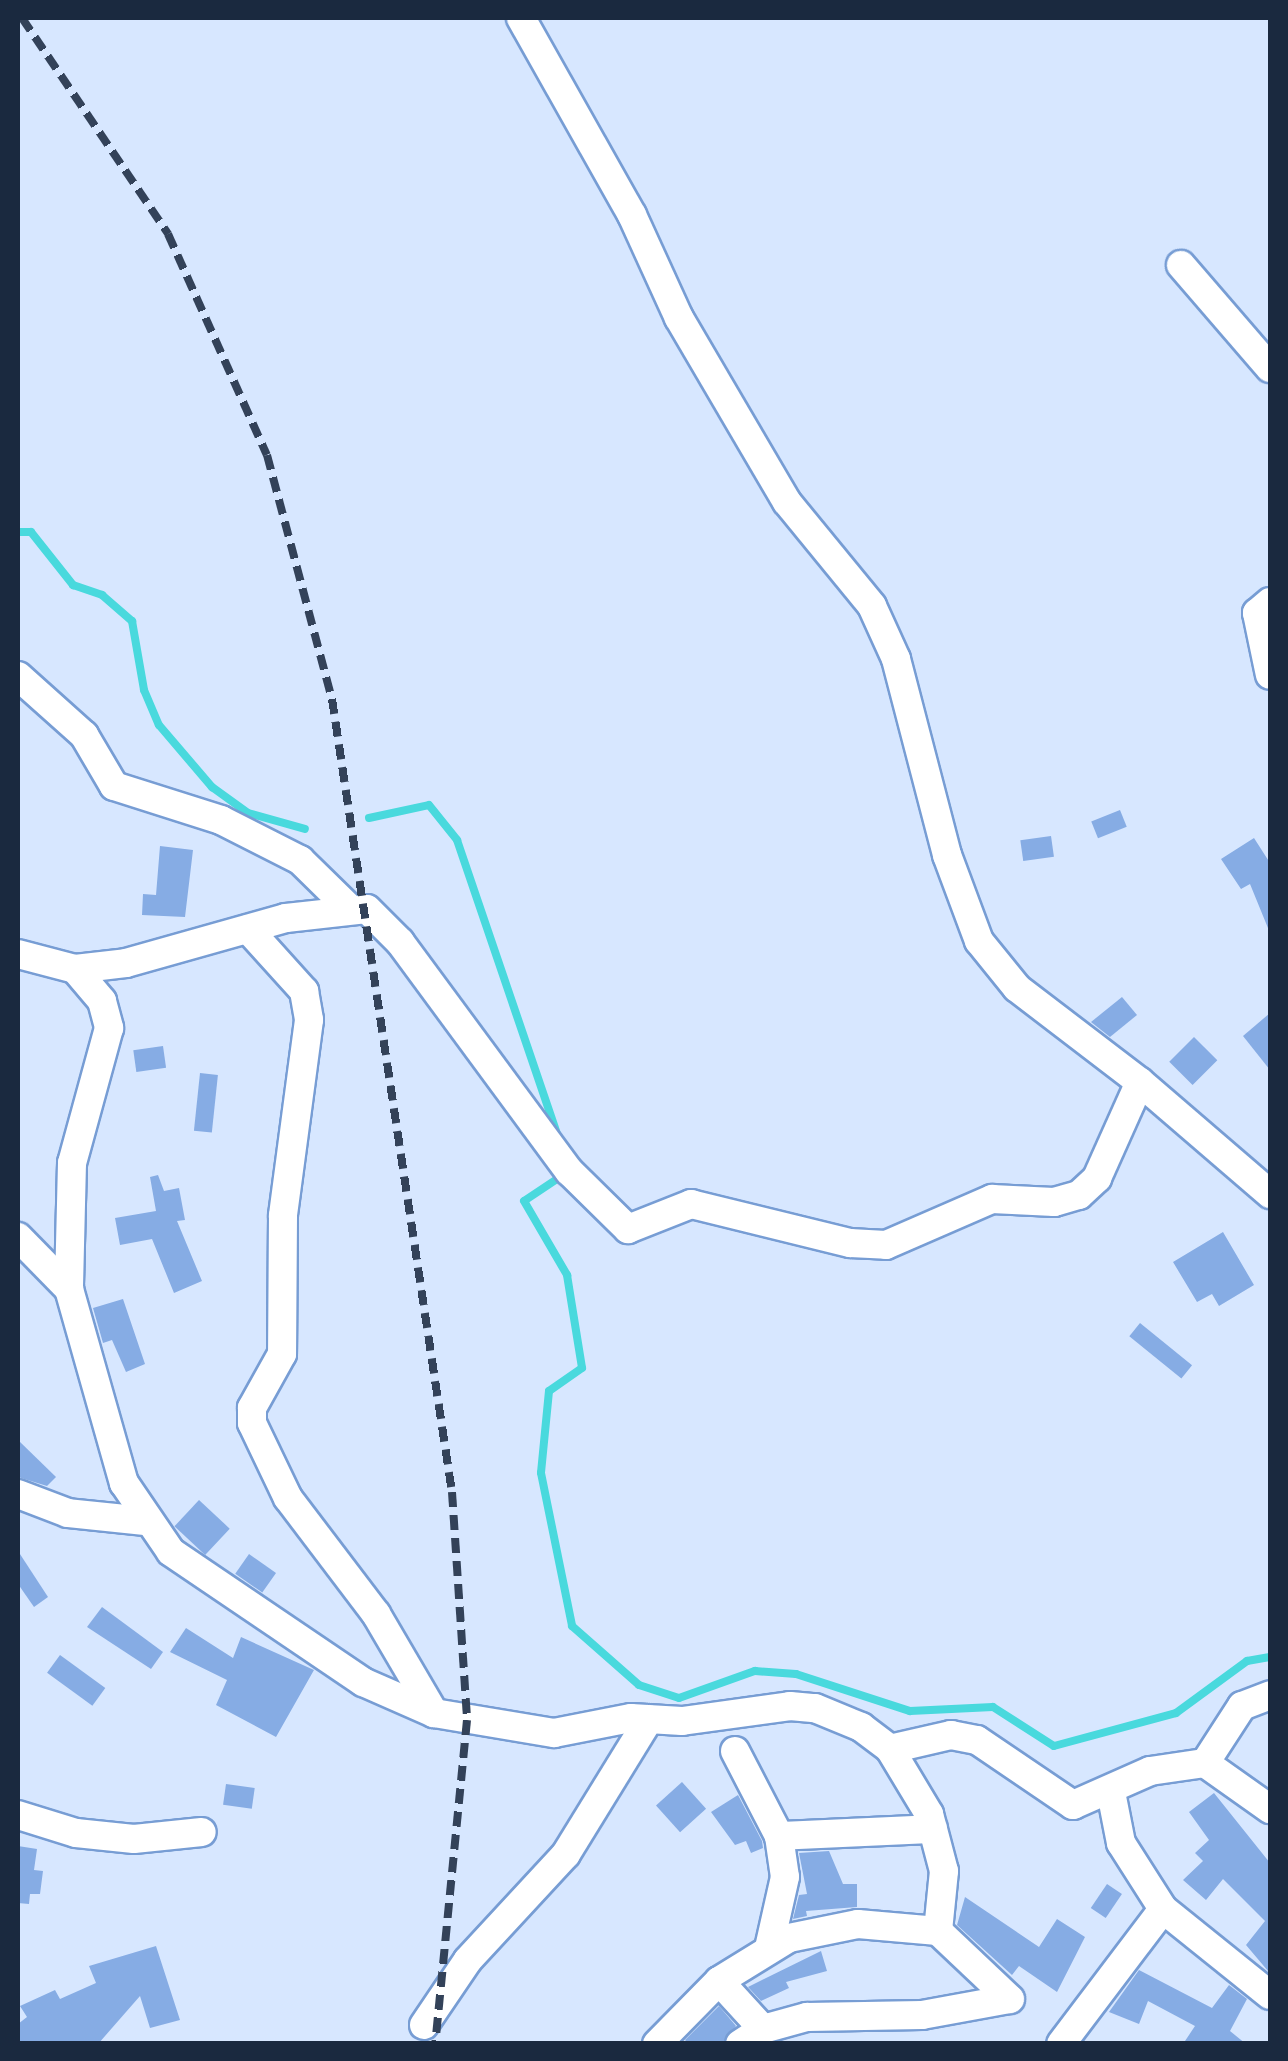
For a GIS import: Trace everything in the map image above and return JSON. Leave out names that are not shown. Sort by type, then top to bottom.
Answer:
[{"type":"street","points":[[521,18],[632,215],[679,318],[787,502],[872,606],[896,658],[946,855],[979,942],[1017,988],[1140,1082],[1270,1194]]},
{"type":"street","points":[[1181,265],[1270,368]]},
{"type":"street","points":[[1270,602],[1257,612],[1270,675]]},
{"type":"street","points":[[18,676],[84,735],[114,786],[221,820],[300,860],[348,907],[382,920],[569,1170],[628,1229],[692,1204],[850,1243],[886,1245],[992,1198],[1054,1202],[1079,1195],[1097,1178],[1140,1082]]},
{"type":"street","points":[[18,954],[75,969],[126,963],[248,929],[348,907]]},
{"type":"street","points":[[248,929],[304,991],[309,1020],[283,1216],[282,1354],[252,1408],[252,1422],[288,1498],[376,1614],[434,1713]]},
{"type":"street","points":[[75,969],[102,1001],[110,1028],[72,1163],[69,1289],[124,1483],[146,1521],[200,1575],[382,1694],[434,1713],[554,1732],[648,1719],[816,1708],[890,1748],[933,1829],[944,1871],[938,1931]]},
{"type":"street","points":[[18,1237],[69,1289]]},
{"type":"street","points":[[18,1494],[68,1513],[146,1521]]},
{"type":"street","points":[[1205,1764],[1242,1706],[1270,1695]]},
{"type":"street","points":[[424,2025],[468,1960],[566,1854],[648,1719]]},
{"type":"street","points":[[890,1748],[951,1734],[987,1746],[1074,1805],[1111,1792],[1150,1770],[1205,1764],[1270,1809]]},
{"type":"street","points":[[736,1751],[779,1836],[785,1877],[769,1948]]},
{"type":"street","points":[[1111,1792],[1121,1843],[1163,1909],[1270,1995]]},
{"type":"street","points":[[18,1815],[76,1833],[134,1839],[202,1832]]},
{"type":"street","points":[[779,1836],[933,1829]]},
{"type":"street","points":[[1061,2044],[1163,1909]]},
{"type":"street","points":[[657,2044],[719,1980],[769,1948],[809,1930],[858,1924],[938,1931],[1010,1999],[922,2016],[751,2036],[719,1980]]},
{"type":"building","points":[[1120,810],[1127,827],[1098,838],[1091,822]]},
{"type":"building","points":[[1051,836],[1054,857],[1023,861],[1020,840]]},
{"type":"building","points":[[1254,838],[1270,863],[1270,933],[1250,884],[1241,889],[1221,859]]},
{"type":"building","points":[[160,846],[193,850],[185,917],[142,915],[143,894],[156,895]]},
{"type":"building","points":[[1122,997],[1137,1015],[1110,1037],[1091,1022]]},
{"type":"building","points":[[1270,1013],[1270,1070],[1243,1036]]},
{"type":"building","points":[[1194,1037],[1217,1060],[1193,1085],[1169,1062]]},
{"type":"building","points":[[163,1046],[166,1068],[136,1072],[133,1050]]},
{"type":"building","points":[[200,1073],[218,1075],[212,1133],[194,1131]]},
{"type":"building","points":[[158,1175],[164,1191],[179,1188],[185,1220],[177,1221],[202,1281],[174,1293],[152,1239],[120,1245],[115,1218],[156,1211],[150,1177]]},
{"type":"building","points":[[1223,1232],[1254,1285],[1219,1306],[1212,1294],[1197,1302],[1173,1262]]},
{"type":"building","points":[[123,1299],[145,1364],[126,1372],[112,1340],[103,1343],[93,1308]]},
{"type":"building","points":[[1140,1323],[1192,1365],[1181,1378],[1129,1336]]},
{"type":"building","points":[[18,1440],[56,1477],[47,1486],[18,1477]]},
{"type":"building","points":[[199,1500],[230,1529],[205,1555],[174,1526]]},
{"type":"building","points":[[18,1551],[48,1597],[34,1607],[18,1584]]},
{"type":"building","points":[[249,1554],[276,1573],[262,1593],[235,1574]]},
{"type":"building","points":[[102,1607],[163,1652],[151,1669],[87,1627]]},
{"type":"building","points":[[186,1628],[233,1658],[241,1637],[314,1670],[276,1737],[216,1705],[227,1680],[170,1652]]},
{"type":"building","points":[[60,1655],[105,1688],[92,1706],[47,1673]]},
{"type":"building","points":[[682,1782],[706,1809],[680,1832],[656,1805]]},
{"type":"building","points":[[226,1784],[255,1788],[252,1809],[223,1805]]},
{"type":"building","points":[[1214,1793],[1270,1863],[1268,1971],[1246,1945],[1265,1921],[1223,1879],[1206,1900],[1183,1880],[1203,1861],[1195,1853],[1209,1840],[1189,1812]]},
{"type":"building","points":[[738,1795],[762,1841],[763,1848],[751,1853],[746,1841],[735,1845],[711,1812]]},
{"type":"building","points":[[18,1846],[37,1849],[34,1870],[43,1871],[40,1894],[30,1894],[29,1904],[18,1903]]},
{"type":"building","points":[[829,1851],[843,1884],[857,1884],[857,1907],[806,1911],[807,1916],[793,1919],[799,1895],[807,1894],[799,1853]]},
{"type":"building","points":[[1107,1884],[1122,1894],[1106,1918],[1091,1908]]},
{"type":"building","points":[[965,1897],[1039,1947],[1057,1919],[1085,1937],[1057,1992],[1019,1966],[1012,1975],[957,1925]]},
{"type":"building","points":[[156,1946],[180,2020],[150,2028],[140,1996],[98,2044],[18,2044],[18,2024],[27,2017],[20,2006],[55,1990],[60,1999],[96,1983],[89,1966]]},
{"type":"building","points":[[821,1951],[827,1971],[786,1982],[789,1988],[761,2001],[748,1987]]},
{"type":"building","points":[[1139,1970],[1212,2008],[1229,1985],[1247,1999],[1230,2031],[1246,2044],[1183,2044],[1195,2026],[1148,2001],[1139,2024],[1109,2012]]},
{"type":"building","points":[[719,2006],[736,2026],[723,2044],[689,2044],[685,2040]]},
{"type":"waterway","points":[[18,532],[31,532],[73,585],[102,595],[132,621],[144,690],[159,725],[212,787],[248,813],[305,829]]},
{"type":"waterway","points":[[369,818],[429,805],[457,840],[558,1137]]},
{"type":"waterway","points":[[566,1173],[524,1201],[567,1275],[582,1368],[549,1391],[541,1473],[572,1626],[639,1685],[679,1698],[755,1671],[796,1674],[910,1711],[993,1707],[1054,1746],[1176,1713],[1247,1661],[1270,1657]]},
{"type":"railway","points":[[22,18],[168,234],[267,455],[332,699],[452,1492],[467,1720],[435,2044]]}]
